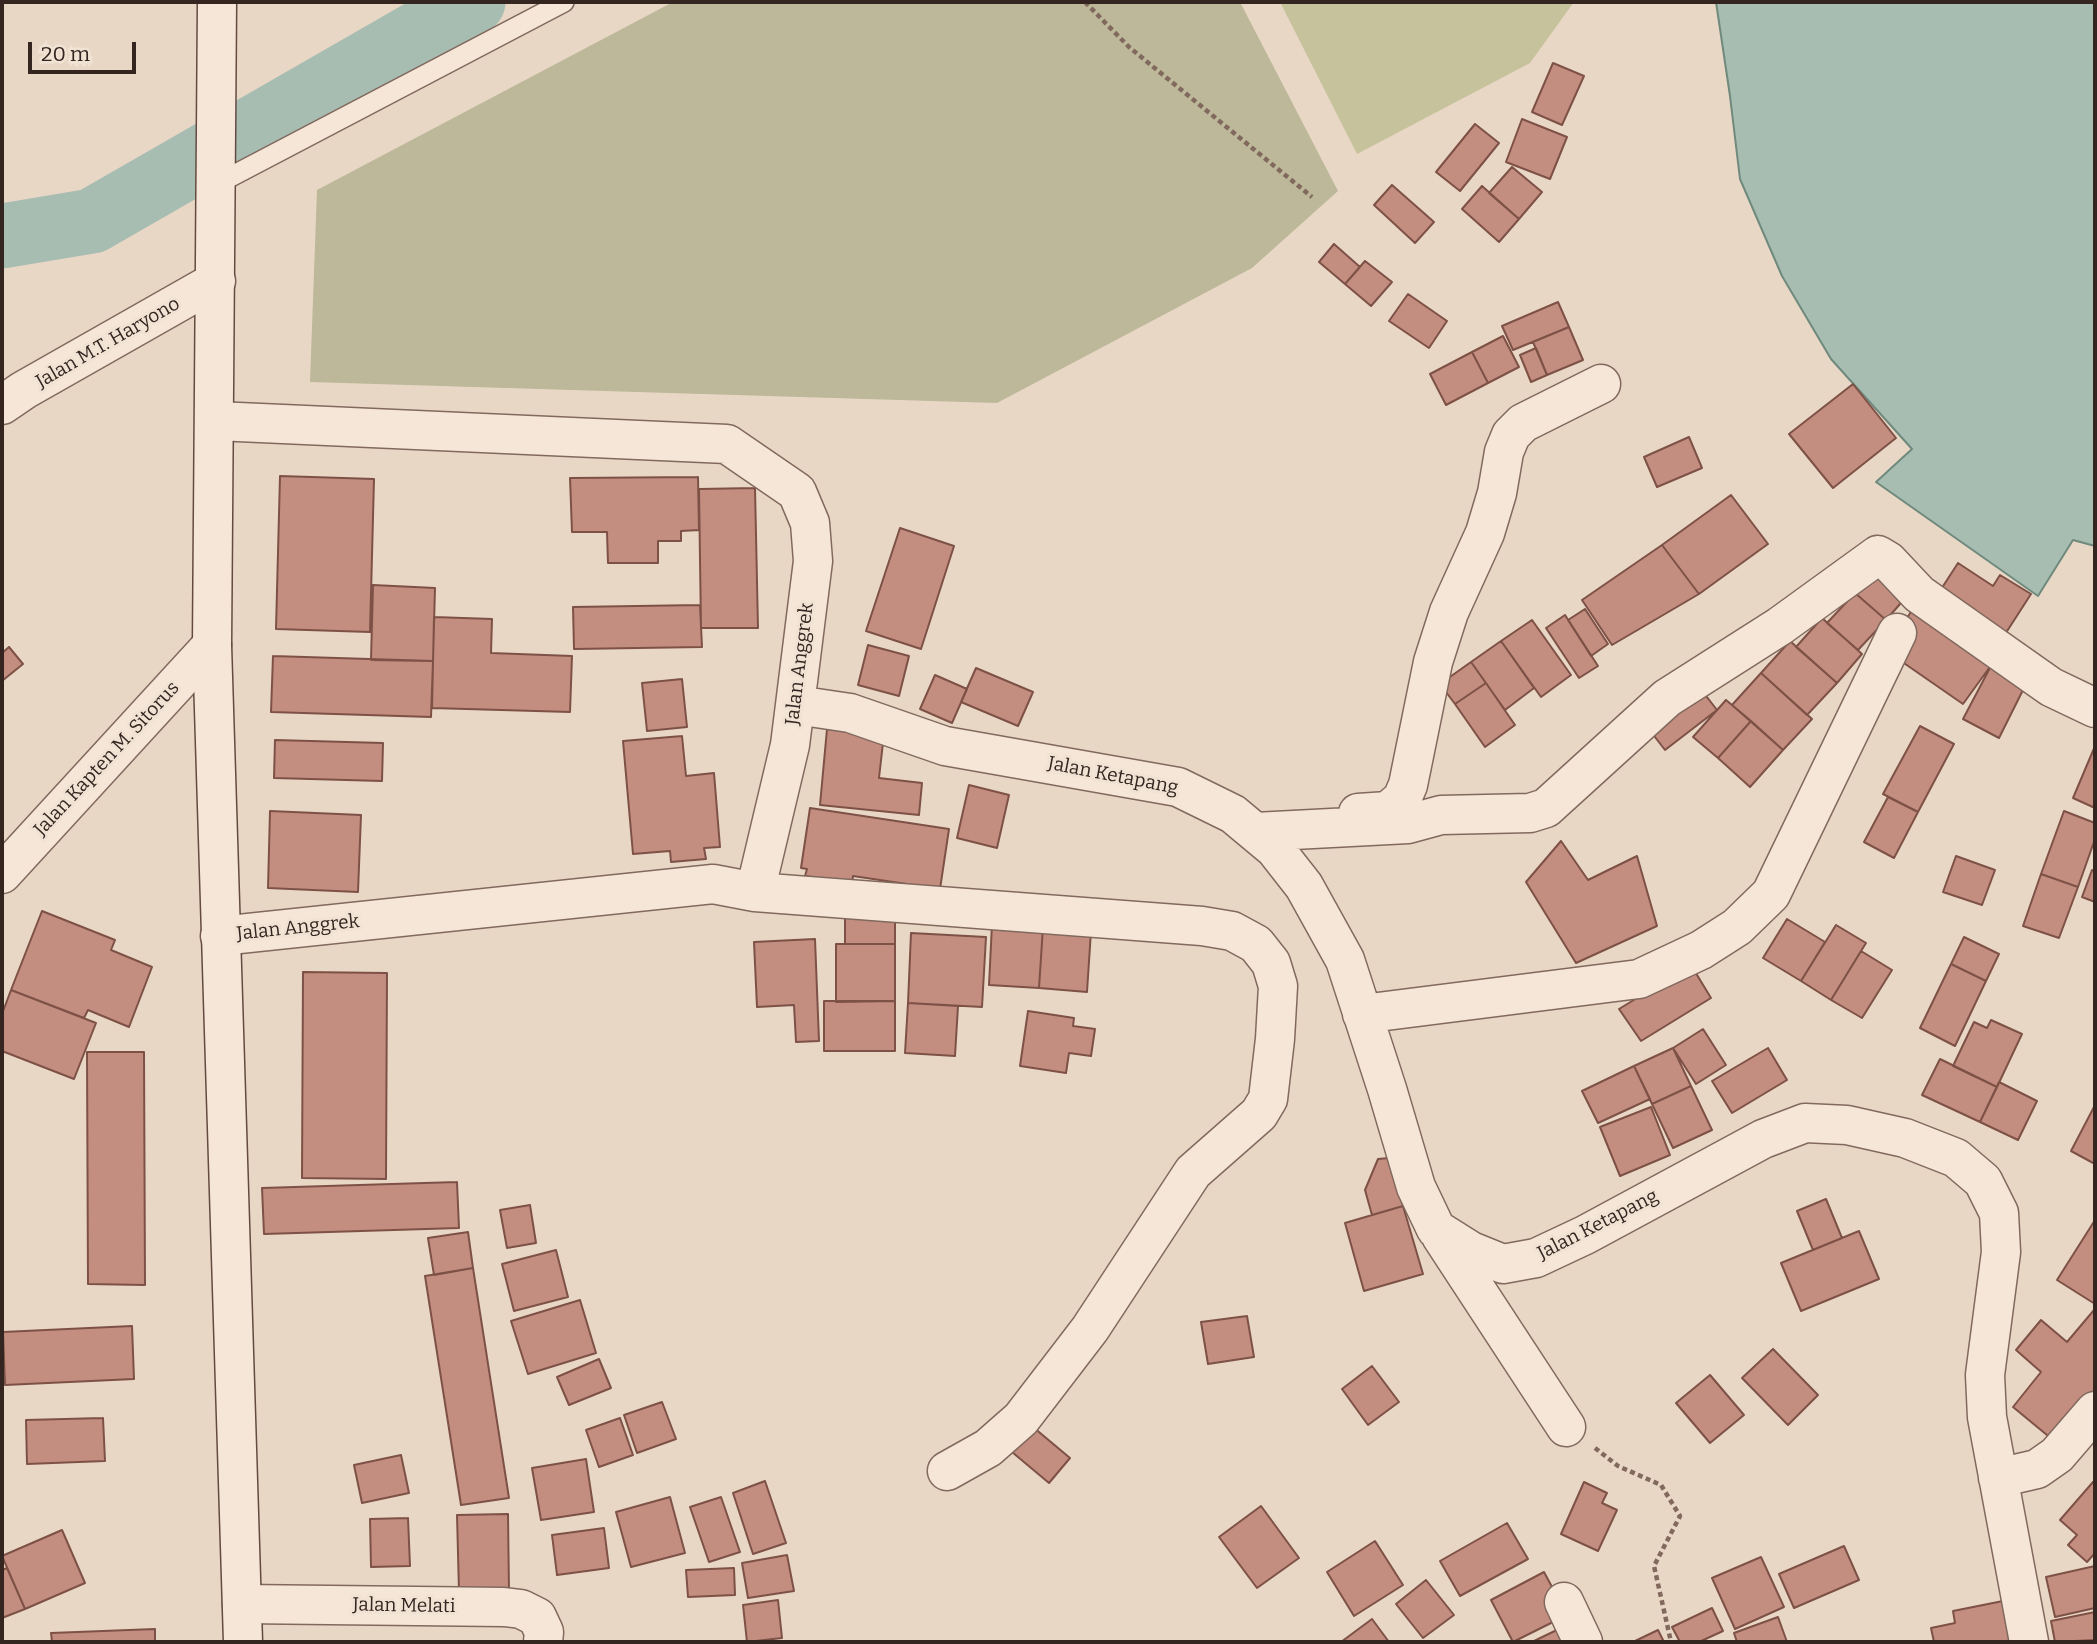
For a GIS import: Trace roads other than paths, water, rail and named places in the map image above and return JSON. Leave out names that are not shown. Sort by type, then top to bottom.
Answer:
[{"type":"street","points":[[217,2],[216,421],[212,645],[243,1642]]},
{"type":"street","name":"Jalan M.T. Haryono","points":[[2,405],[216,281]]},
{"type":"street","points":[[1248,826],[1388,811],[1402,799],[1410,775],[1433,662],[1449,612],[1485,533],[1497,493],[1504,452],[1511,435],[1523,423],[1601,384]]},
{"type":"street","name":"Jalan Anggrek","points":[[216,421],[727,444],[797,492],[810,523],[813,561],[790,745],[755,892],[713,884],[220,936]]},
{"type":"street","points":[[1248,826],[1408,824],[1441,815],[1530,813],[1546,808],[1667,698],[1780,626],[1878,555],[1888,561],[1919,594],[2051,687],[2095,708]]},
{"type":"street","points":[[1363,1014],[1639,979],[1701,950],[1737,927],[1771,894],[1897,632]]},
{"type":"street","name":"Jalan Kapten M. Sitorus","points":[[2,874],[212,645]]},
{"type":"street","name":"Jalan Ketapang","points":[[796,705],[850,713],[945,746],[1178,787],[1233,814],[1275,849],[1304,886],[1345,960],[1416,1187],[1437,1229],[1471,1251],[1503,1264],[1536,1258],[1586,1235],[1763,1139],[1805,1123],[1847,1125],[1905,1138],[1956,1158],[1983,1181],[1999,1213],[2001,1252],[1985,1375],[1987,1417],[2029,1642]]},
{"type":"street","points":[[755,892],[1202,926],[1232,931],[1256,944],[1272,963],[1278,986],[1275,1039],[1268,1099],[1259,1114],[1193,1172],[1090,1329],[1021,1419],[988,1448],[947,1471]]},
{"type":"street","points":[[1437,1229],[1566,1427]]},
{"type":"street","points":[[1998,1478],[2037,1469],[2057,1455],[2095,1410]]},
{"type":"street","points":[[1564,1601],[1583,1642]]},
{"type":"street","name":"Jalan Melati","points":[[242,1604],[522,1609],[537,1617],[544,1632],[543,1642]]},
{"type":"lane","points":[[215,174],[564,2]]},
{"type":"waterway","points":[[2,236],[92,221],[473,2]]}]
